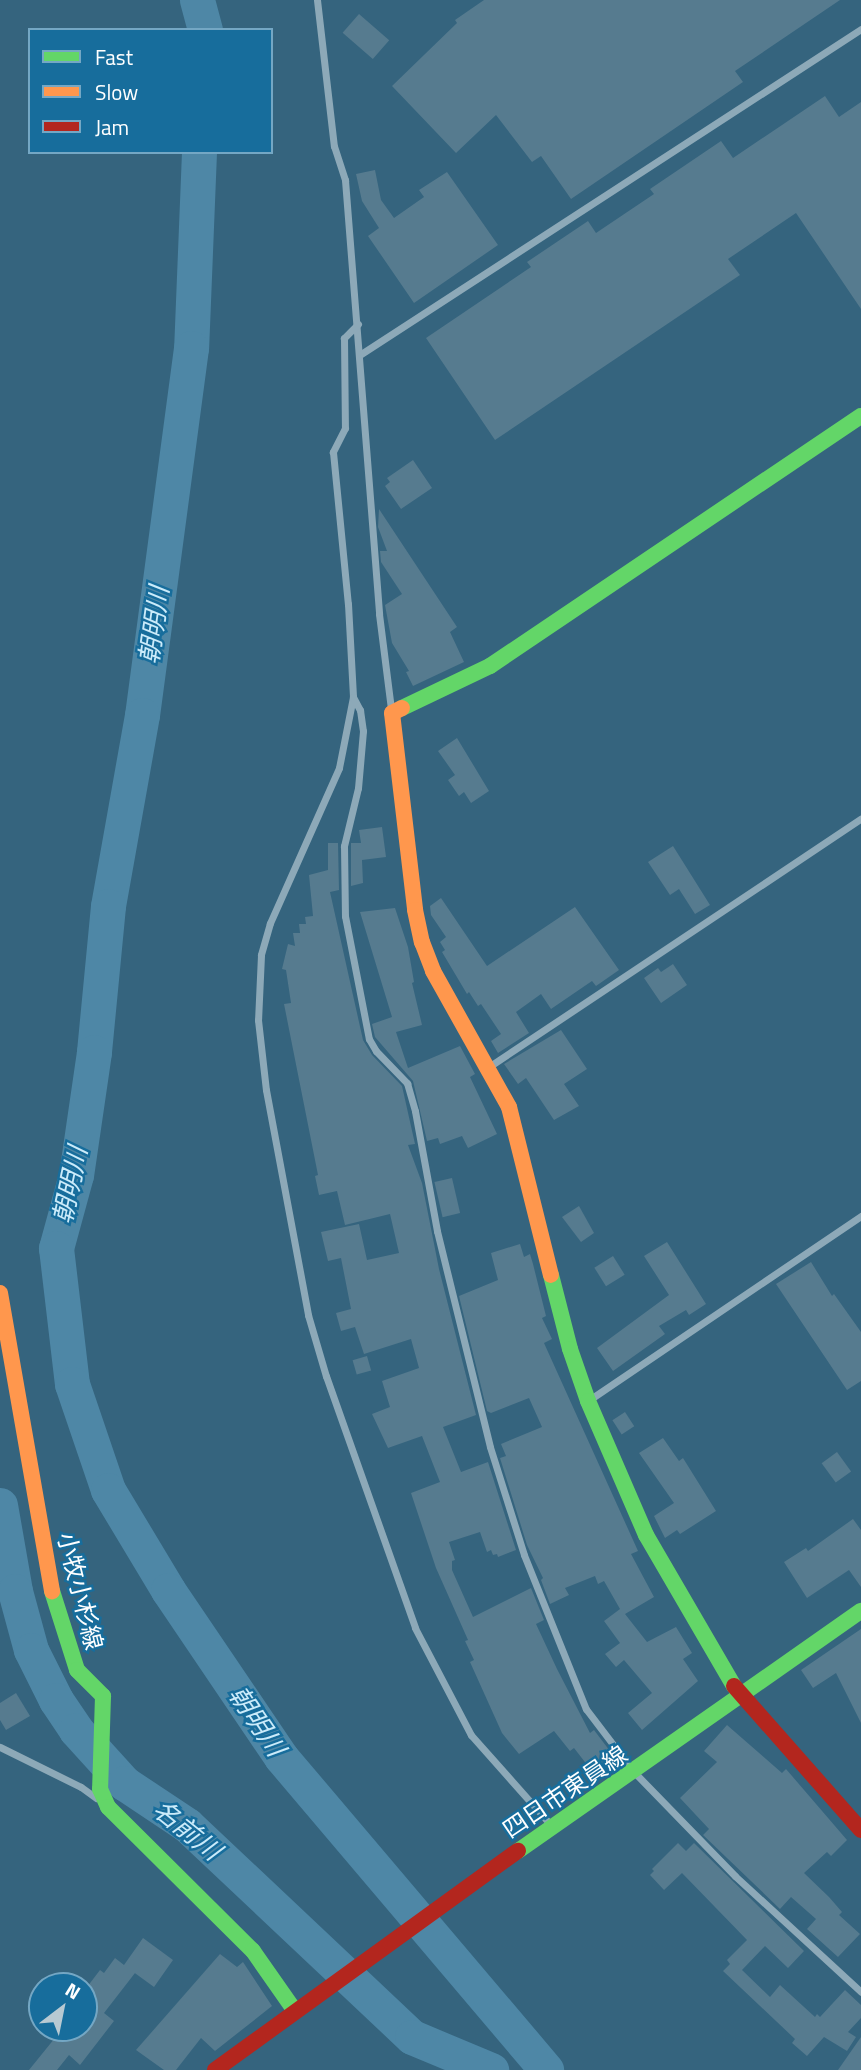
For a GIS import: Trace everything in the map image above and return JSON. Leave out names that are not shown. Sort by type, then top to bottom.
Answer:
[{"type":"street","points":[[317,0],[334,146],[345,180],[361,354],[379,614],[415,910],[422,942],[433,971],[509,1107],[570,1349],[588,1401],[646,1535],[739,1694],[861,1830]]},
{"type":"street","points":[[361,354],[861,29]]},
{"type":"street","points":[[358,324],[344,338],[345,428],[333,452],[348,604],[353,697],[339,768],[271,923],[261,955],[258,1020],[266,1090],[308,1315],[326,1376],[415,1628],[471,1735],[548,1830]]},
{"type":"street","points":[[392,713],[490,666],[861,416]]},
{"type":"street","points":[[353,697],[360,710],[363,731],[358,788],[344,846],[345,916],[369,1038],[376,1051],[398,1072],[409,1093],[437,1231],[490,1447],[524,1555],[586,1709],[635,1772],[735,1876],[861,1993]]},
{"type":"street","points":[[489,1067],[861,819]]},
{"type":"street","points":[[588,1401],[861,1216]]},
{"type":"street","name":"小牧小杉線","points":[[0,1293],[51,1592],[77,1670],[103,1696],[100,1789],[108,1807],[253,1951],[295,2011]]},
{"type":"street","name":"四日市東員線","points":[[295,2011],[548,1830],[635,1772],[739,1694],[861,1611]]},
{"type":"street","points":[[0,1747],[80,1787],[108,1807]]},
{"type":"street","points":[[215,2070],[295,2011]]},
{"type":"building","points":[[484,0],[840,0],[735,71],[743,82],[571,199],[541,156],[532,162],[496,115],[456,153],[392,86],[457,23],[455,20]]},
{"type":"building","points":[[359,14],[389,40],[373,59],[343,33]]},
{"type":"building","points":[[825,96],[839,117],[861,102],[861,309],[796,213],[728,259],[740,275],[495,440],[426,338],[531,267],[527,262],[588,221],[596,233],[654,194],[650,189],[721,141],[733,158]]},
{"type":"building","points":[[375,170],[381,200],[394,218],[424,197],[419,190],[447,172],[498,245],[414,303],[368,236],[379,228],[362,201],[356,174]]},
{"type":"building","points":[[413,460],[432,488],[401,509],[385,486],[390,482],[387,478]]},
{"type":"building","points":[[379,509],[457,627],[450,632],[464,662],[413,686],[406,672],[409,671],[392,643],[385,605],[402,594],[381,562],[380,551],[387,551],[378,527]]},
{"type":"building","points":[[457,738],[489,791],[471,803],[464,792],[459,796],[448,780],[455,775],[438,751]]},
{"type":"building","points":[[382,827],[386,857],[362,860],[363,883],[351,886],[351,843],[361,843],[359,830]]},
{"type":"building","points":[[328,843],[338,843],[339,890],[330,892],[363,1040],[372,1055],[402,1086],[415,1144],[408,1145],[422,1183],[439,1269],[476,1415],[443,1427],[461,1472],[488,1462],[516,1550],[498,1557],[497,1554],[493,1555],[491,1550],[487,1552],[480,1532],[449,1542],[455,1560],[452,1561],[452,1570],[473,1617],[531,1588],[544,1620],[536,1624],[557,1669],[590,1733],[594,1730],[616,1759],[595,1775],[574,1748],[570,1751],[554,1731],[519,1754],[502,1733],[470,1662],[474,1660],[465,1641],[468,1640],[436,1568],[411,1493],[440,1482],[422,1436],[388,1448],[372,1414],[390,1407],[382,1381],[419,1368],[411,1339],[364,1354],[355,1327],[341,1331],[336,1313],[351,1309],[341,1258],[328,1261],[321,1232],[359,1224],[367,1260],[399,1253],[390,1214],[345,1225],[337,1191],[319,1195],[315,1176],[318,1175],[284,1004],[291,1003],[286,970],[282,969],[288,944],[295,946],[293,933],[300,933],[299,924],[306,924],[305,917],[313,916],[309,875],[328,870]]},
{"type":"building","points":[[673,846],[710,905],[695,914],[679,889],[670,895],[648,862]]},
{"type":"building","points":[[441,898],[487,966],[575,907],[619,970],[596,986],[592,981],[551,1009],[541,994],[516,1012],[529,1033],[498,1053],[491,1041],[501,1034],[481,1004],[478,1006],[469,992],[467,994],[442,952],[445,950],[440,942],[446,937],[431,915],[430,906]]},
{"type":"building","points":[[395,908],[408,947],[412,983],[422,1025],[396,1032],[408,1068],[460,1046],[475,1074],[470,1077],[497,1134],[468,1148],[462,1136],[440,1144],[438,1138],[427,1141],[413,1081],[375,1037],[372,1024],[392,1017],[360,912]]},
{"type":"building","points":[[673,964],[687,985],[661,1003],[644,978],[658,968],[661,972]]},
{"type":"building","points":[[561,1030],[587,1069],[564,1084],[579,1106],[554,1120],[526,1078],[518,1084],[504,1064]]},
{"type":"building","points":[[452,1178],[460,1213],[443,1217],[434,1182]]},
{"type":"building","points":[[579,1206],[594,1233],[581,1242],[562,1217]]},
{"type":"building","points":[[667,1242],[706,1304],[689,1315],[686,1310],[659,1326],[665,1334],[613,1371],[597,1348],[669,1295],[644,1256]]},
{"type":"building","points":[[520,1244],[524,1257],[530,1254],[546,1316],[542,1318],[552,1339],[544,1343],[638,1551],[631,1554],[654,1597],[625,1614],[647,1642],[676,1627],[692,1653],[683,1659],[698,1681],[642,1730],[628,1713],[652,1693],[624,1660],[616,1667],[605,1654],[620,1643],[604,1621],[620,1609],[604,1581],[598,1584],[595,1576],[565,1588],[569,1595],[550,1604],[541,1580],[543,1578],[527,1545],[500,1458],[506,1456],[501,1444],[542,1427],[529,1398],[491,1413],[487,1411],[459,1296],[498,1280],[491,1253]]},
{"type":"building","points":[[613,1256],[625,1275],[606,1286],[594,1268]]},
{"type":"building","points":[[811,1262],[832,1296],[834,1294],[861,1332],[861,1381],[847,1390],[776,1284]]},
{"type":"building","points":[[367,1356],[371,1370],[357,1375],[353,1360]]},
{"type":"building","points":[[625,1412],[634,1426],[622,1434],[612,1420]]},
{"type":"building","points":[[663,1438],[679,1461],[683,1458],[716,1511],[680,1534],[677,1530],[665,1538],[654,1516],[674,1503],[639,1453]]},
{"type":"building","points":[[837,1452],[851,1471],[836,1483],[822,1463]]},
{"type":"building","points":[[853,1519],[861,1530],[861,1587],[849,1570],[807,1598],[784,1562],[806,1548],[808,1551]]},
{"type":"building","points":[[861,1629],[861,1723],[836,1673],[813,1688],[801,1670]]},
{"type":"building","points":[[16,1693],[30,1716],[6,1730],[0,1720],[0,1703]]},
{"type":"building","points":[[727,1725],[782,1773],[786,1769],[847,1840],[831,1856],[827,1852],[804,1873],[842,1912],[839,1915],[860,1934],[838,1957],[807,1929],[816,1919],[791,1897],[780,1909],[703,1835],[709,1829],[680,1798],[717,1762],[704,1751]]},
{"type":"building","points":[[678,1843],[686,1851],[694,1843],[804,1951],[788,1968],[765,1946],[742,1970],[770,1997],[780,1985],[815,2017],[817,2014],[820,2017],[845,1990],[861,2005],[861,2018],[848,2032],[856,2037],[847,2051],[824,2037],[807,2056],[792,2043],[795,2039],[723,1971],[730,1964],[727,1960],[747,1940],[682,1873],[664,1890],[650,1875],[654,1871],[652,1869]]},
{"type":"building","points":[[143,1938],[173,1960],[154,1987],[135,1973],[104,2013],[114,2021],[98,2042],[98,1973],[100,1970],[104,1973],[115,1958],[124,1965]]},
{"type":"building","points":[[220,1954],[237,1967],[243,1962],[272,2006],[215,2051],[201,2038],[176,2070],[164,2070],[136,2050]]},
{"type":"building","points":[[861,2037],[861,2070],[838,2070]]},
{"type":"building","points":[[52,2042],[98,2042],[80,2065],[69,2055],[57,2070],[29,2070]]},
{"type":"waterway","name":"朝明川","points":[[197,0],[204,28]]},
{"type":"waterway","name":"朝明川","points":[[199,154],[191,348],[142,715],[108,906],[94,1052],[76,1175],[56,1248],[72,1384],[108,1490],[168,1590],[281,1757],[546,2070]]},
{"type":"waterway","name":"名前川","points":[[0,1505],[15,1591],[31,1650],[56,1700],[76,1730],[124,1783],[187,1825],[412,2037],[491,2070]]},
{"type":"traffic: fast","points":[[402,708],[490,666],[861,416]]},
{"type":"traffic: fast","points":[[551,1275],[570,1349],[588,1401],[646,1535],[734,1686]]},
{"type":"traffic: fast","points":[[52,1591],[77,1670],[103,1696],[100,1789],[108,1807],[253,1951],[295,2011]]},
{"type":"traffic: fast","points":[[518,1851],[861,1611]]},
{"type":"traffic: slow","points":[[402,708],[392,713],[415,910],[422,942],[433,971],[509,1107],[551,1275]]},
{"type":"traffic: slow","points":[[0,1293],[52,1591]]},
{"type":"traffic: jam","points":[[734,1686],[861,1830]]},
{"type":"traffic: jam","points":[[215,2070],[518,1851]]}]
